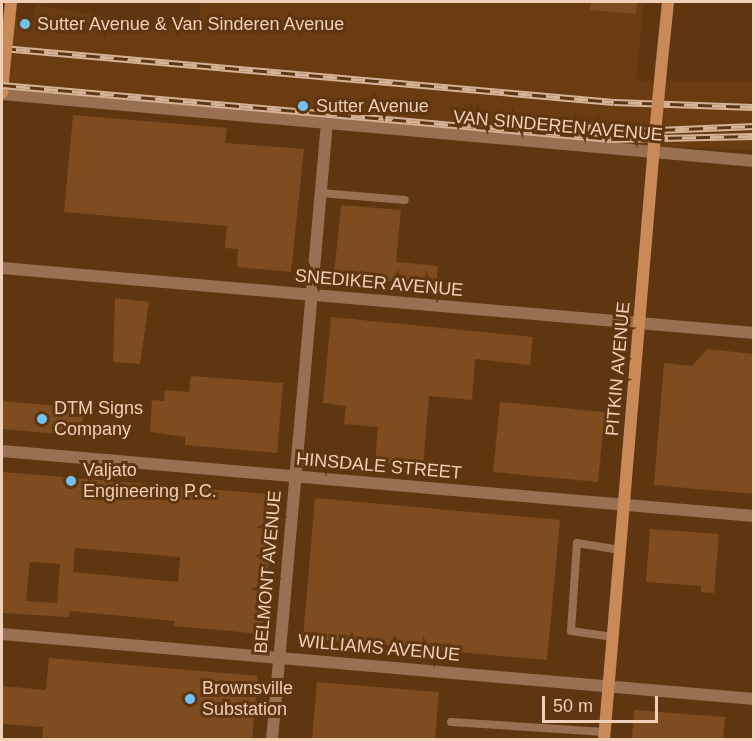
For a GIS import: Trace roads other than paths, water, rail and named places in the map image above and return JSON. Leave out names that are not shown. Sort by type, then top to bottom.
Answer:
[{"type":"street","points":[[2,94],[11,2]]},
{"type":"street","name":"PITKIN AVENUE","points":[[604,736],[668,2]]},
{"type":"street","name":"VAN SINDEREN AVENUE","points":[[2,94],[327,122],[654,154],[753,161]]},
{"type":"street","name":"BELMONT AVENUE","points":[[272,740],[327,122]]},
{"type":"street","name":"SNEDIKER AVENUE","points":[[2,268],[753,333]]},
{"type":"street","name":"HINSDALE STREET","points":[[2,450],[753,516]]},
{"type":"street","name":"WILLIAMS AVENUE","points":[[2,634],[753,699]]},
{"type":"lane","points":[[321,193],[405,200]]},
{"type":"lane","points":[[613,637],[571,631],[578,543],[621,550]]},
{"type":"lane","points":[[451,722],[604,736]]},
{"type":"railway","points":[[2,48],[614,102],[754,107]]},
{"type":"railway","points":[[2,85],[612,139],[754,136]]},
{"type":"railway","points":[[568,126],[633,131],[754,126]]},
{"type":"place","name":"Sutter Avenue & Van Sinderen Avenue","points":[[25,24]]},
{"type":"place","name":"Sutter Avenue","points":[[303,106]]},
{"type":"place","name":"DTM Signs Company","points":[[42,419]]},
{"type":"place","name":"Valjato Engineering P.C.","points":[[71,481]]},
{"type":"place","name":"Brownsville Substation","points":[[190,699]]}]
